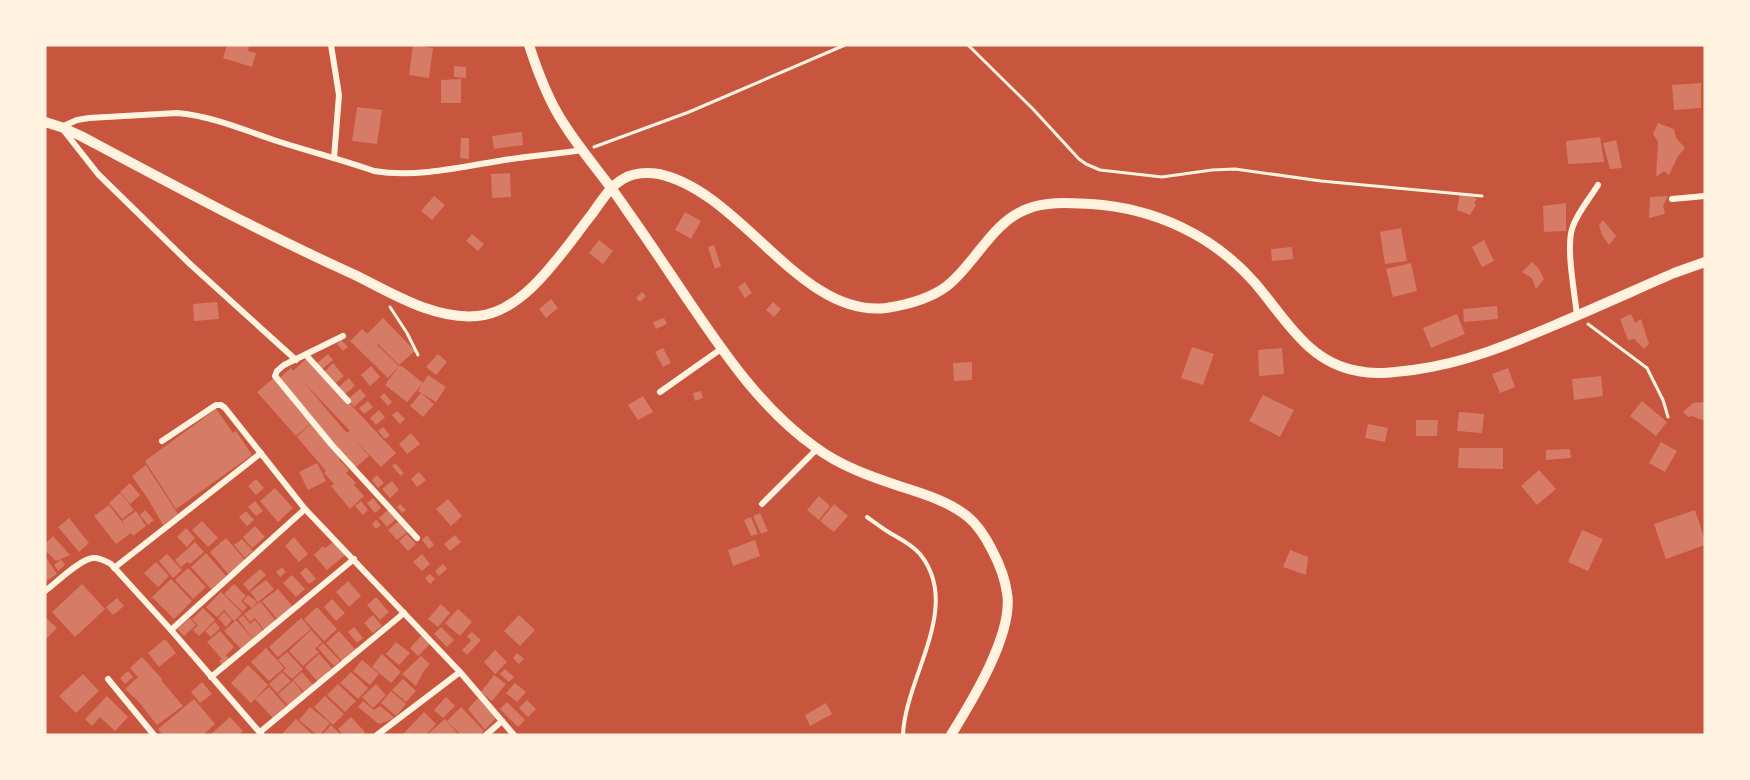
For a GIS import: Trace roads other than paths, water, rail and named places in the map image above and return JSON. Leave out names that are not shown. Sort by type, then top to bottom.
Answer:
[{"type":"main road","points":[[529,45],[544,88],[563,124],[612,187],[721,349],[775,415],[817,449],[854,469],[934,498],[957,510],[978,527],[992,549],[1007,594],[1004,625],[997,652],[951,735]]},
{"type":"main road","points":[[45,123],[62,127],[302,251],[423,307],[469,317],[491,314],[518,301],[551,265],[612,187],[626,177],[637,173],[659,174],[693,188],[729,214],[774,254],[825,294],[844,303],[866,308],[906,304],[944,288],[964,269],[1003,224],[1022,211],[1041,204],[1104,205],[1142,212],[1163,218],[1210,243],[1253,281],[1294,333],[1314,352],[1332,364],[1358,371],[1390,373],[1444,366],[1496,350],[1674,273],[1705,262]]},
{"type":"street","points":[[331,45],[339,95],[334,158]]},
{"type":"street","points":[[296,360],[190,264],[98,174],[62,127],[77,120],[89,118],[192,114],[374,171],[400,173],[583,150]]},
{"type":"street","points":[[1577,316],[1570,250],[1572,227],[1598,185]]},
{"type":"street","points":[[1672,199],[1705,196]]},
{"type":"street","points":[[343,336],[280,368],[276,379],[337,451],[417,538]]},
{"type":"street","points":[[660,392],[721,349]]},
{"type":"street","points":[[306,355],[348,401]]},
{"type":"street","points":[[162,441],[206,410],[221,405],[305,509],[460,672],[514,735]]},
{"type":"street","points":[[762,504],[817,449]]},
{"type":"street","points":[[114,568],[261,453]]},
{"type":"street","points":[[171,630],[305,509]]},
{"type":"street","points":[[45,591],[85,560],[94,557],[111,564],[261,733],[404,613]]},
{"type":"street","points":[[212,677],[354,559]]},
{"type":"street","points":[[377,735],[460,672]]},
{"type":"street","points":[[108,679],[154,735]]},
{"type":"street","points":[[486,735],[502,721]]},
{"type":"lane","points":[[867,517],[905,540],[919,553],[930,569],[935,587],[937,605],[924,655],[912,689],[903,724],[903,735]]}]
